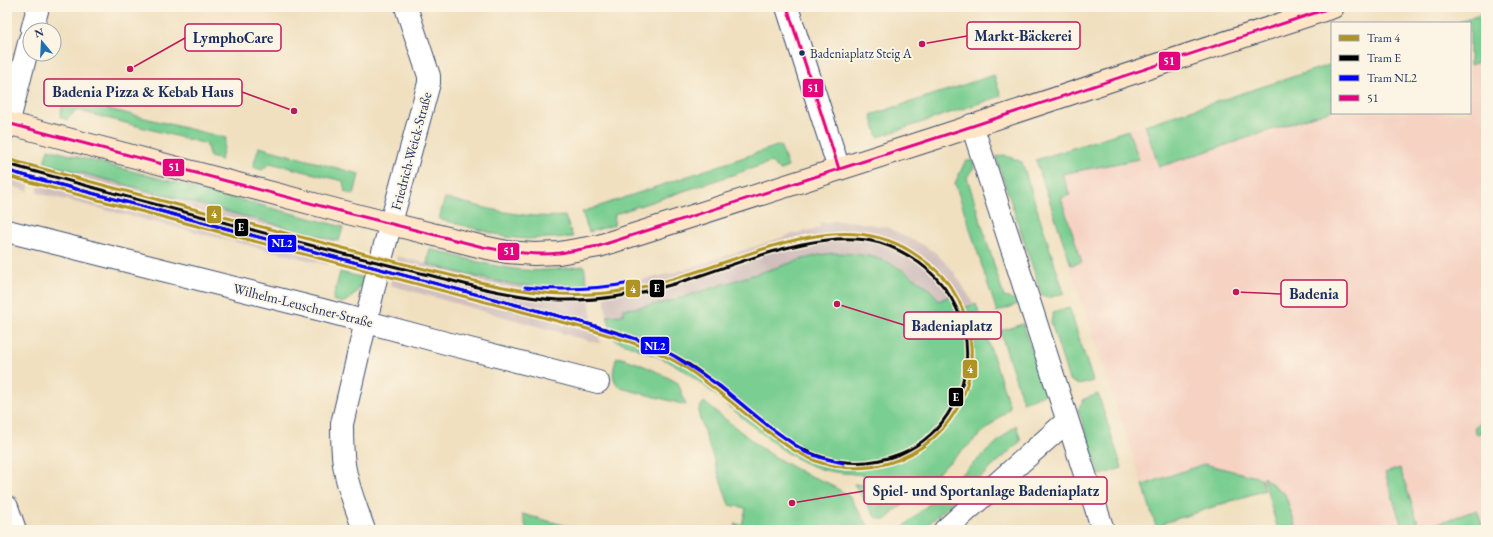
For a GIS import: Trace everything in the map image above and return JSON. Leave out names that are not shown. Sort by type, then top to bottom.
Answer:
[{"type":"street","points":[[34,22],[38,7]]},
{"type":"street","name":"Friedrich-Weick-Straße","points":[[364,530],[346,474],[342,444],[342,424],[366,321],[429,83],[429,76],[406,7]]},
{"type":"street","points":[[787,7],[840,169]]},
{"type":"street","points":[[24,62],[7,125],[391,224],[507,252],[534,254],[559,253],[599,246],[840,169],[1333,7]]},
{"type":"street","points":[[972,125],[1103,530]]},
{"type":"street","name":"Wilhelm-Leuschner-Straße","points":[[7,231],[366,321],[598,382]]},
{"type":"street","points":[[945,530],[1067,421]]},
{"type":"street","points":[[7,507],[14,530]]},
{"type":"shaded area","points":[[1486,13],[1486,530],[1278,530],[1262,477],[1203,464],[1142,484],[1035,159],[1331,64],[1331,114],[1471,114],[1471,22],[1459,22]]},
{"type":"shaded area","points":[[16,155],[36,160],[28,191],[7,185],[7,179]]},
{"type":"shaded area","points":[[44,163],[334,240],[328,265],[37,193]]},
{"type":"shaded area","points":[[835,221],[856,222],[886,227],[935,252],[954,272],[974,304],[957,310],[939,302],[935,294],[913,276],[900,267],[883,259],[862,254],[833,253],[800,260],[668,302],[623,309],[623,315],[607,316],[603,286],[673,273],[793,234],[820,228],[819,223]]},
{"type":"shaded area","points":[[397,256],[511,284],[588,288],[592,321],[601,344],[390,285]]},
{"type":"green space","points":[[1486,13],[1486,60],[1471,65],[1471,22],[1459,22]]},
{"type":"green space","points":[[1331,64],[1331,110],[1159,167],[1145,125]]},
{"type":"green space","points":[[994,75],[1001,96],[878,137],[871,115]]},
{"type":"green space","points":[[64,98],[226,138],[221,160],[210,157],[206,144],[76,110],[67,120],[60,117]]},
{"type":"green space","points":[[1128,130],[1139,159],[1062,174],[1070,195],[1061,198],[1082,262],[1071,265],[1036,160]]},
{"type":"green space","points":[[780,145],[788,167],[780,170],[771,162],[615,214],[614,225],[589,232],[582,212]]},
{"type":"green space","points":[[259,147],[359,174],[354,195],[345,192],[343,181],[270,163],[262,170],[253,167]]},
{"type":"green space","points":[[48,149],[343,227],[339,241],[44,163]]},
{"type":"green space","points":[[1004,155],[1022,162],[1064,293],[1048,298],[1042,295],[996,157]]},
{"type":"green space","points":[[972,160],[974,167],[967,177],[1004,297],[1017,300],[1018,304],[997,312],[955,183],[965,162]]},
{"type":"green space","points":[[445,198],[504,212],[534,216],[565,216],[573,237],[526,239],[507,237],[439,219]]},
{"type":"green space","points":[[430,249],[511,269],[546,270],[584,266],[588,288],[549,288],[520,285],[468,275],[427,264]]},
{"type":"green space","points":[[833,253],[857,254],[877,258],[896,266],[924,285],[939,301],[951,295],[957,310],[976,304],[1010,408],[885,520],[875,517],[854,484],[864,485],[863,475],[823,470],[801,461],[763,435],[685,371],[660,357],[615,340],[607,316],[623,315],[623,309],[668,302],[800,260]]},
{"type":"green space","points":[[340,272],[364,278],[356,293],[342,303],[333,300]]},
{"type":"green space","points":[[1069,307],[1093,381],[1079,385],[1069,380],[1051,322],[1053,312]]},
{"type":"green space","points":[[1023,324],[1046,394],[1023,402],[1000,331]]},
{"type":"green space","points":[[617,357],[656,371],[678,383],[686,405],[621,388],[615,381],[613,374]]},
{"type":"green space","points":[[1098,394],[1122,468],[1100,475],[1078,409],[1084,399]]},
{"type":"green space","points":[[704,402],[761,448],[803,473],[828,483],[849,496],[868,525],[867,530],[737,530],[735,524],[742,525],[746,508],[729,505],[699,416],[699,409]]},
{"type":"green space","points":[[1486,416],[1486,431],[1476,434],[1474,428]]},
{"type":"green space","points":[[1016,425],[1021,441],[922,530],[900,530]]},
{"type":"green space","points":[[1204,464],[1261,478],[1265,490],[1164,523],[1167,530],[1157,530],[1143,485]]},
{"type":"green space","points":[[1400,468],[1420,529],[1477,510],[1483,528],[1478,530],[1403,530],[1385,473]]},
{"type":"green space","points":[[1263,477],[1285,494],[1297,530],[1278,530]]},
{"type":"green space","points":[[522,514],[582,530],[527,530]]},
{"type":"tram line","name":"4","points":[[7,159],[407,265],[482,283],[518,290],[555,294],[593,294],[623,291],[680,277],[783,243],[809,237],[835,234],[861,234],[886,240],[910,251],[941,275],[958,299],[968,326],[971,346],[970,373],[962,398],[949,420],[932,439],[911,454],[888,463],[862,468],[824,464],[792,449],[683,366],[659,353],[635,344],[584,328],[7,176]]},
{"type":"tram line","name":"E","points":[[7,164],[176,210],[487,290],[544,299],[588,299],[645,291],[697,277],[777,250],[831,239],[857,239],[880,243],[905,254],[926,268],[944,287],[956,308],[964,331],[967,356],[963,382],[948,415],[937,429],[916,446],[900,454],[873,461],[846,462],[833,460],[795,445],[767,425],[699,371],[673,355],[636,339],[585,323],[8,171]]},
{"type":"tram line","name":"NL2","points":[[8,171],[585,323],[652,344],[674,356],[720,386],[771,428],[805,452],[843,463]]},
{"type":"tram line","name":"NL2","points":[[525,287],[581,289],[637,282]]},
{"type":"transit line","name":"51","points":[[787,7],[839,169]]},
{"type":"transit line","name":"51","points":[[7,123],[340,211],[483,247],[521,253],[559,253],[599,246],[933,139],[1333,7]]},
{"type":"place","name":"Markt-Bäckerei","points":[[922,44]]},
{"type":"place","name":"Badeniaplatz Steig A","points":[[802,53]]},
{"type":"place","name":"LymphoCare","points":[[130,69]]},
{"type":"place","name":"Badenia Pizza & Kebab Haus","points":[[294,111]]},
{"type":"place","name":"Badenia","points":[[1236,292]]},
{"type":"place","name":"Badeniaplatz","points":[[837,304]]},
{"type":"place","name":"Spiel- und Sportanlage Badeniaplatz","points":[[792,503]]}]
